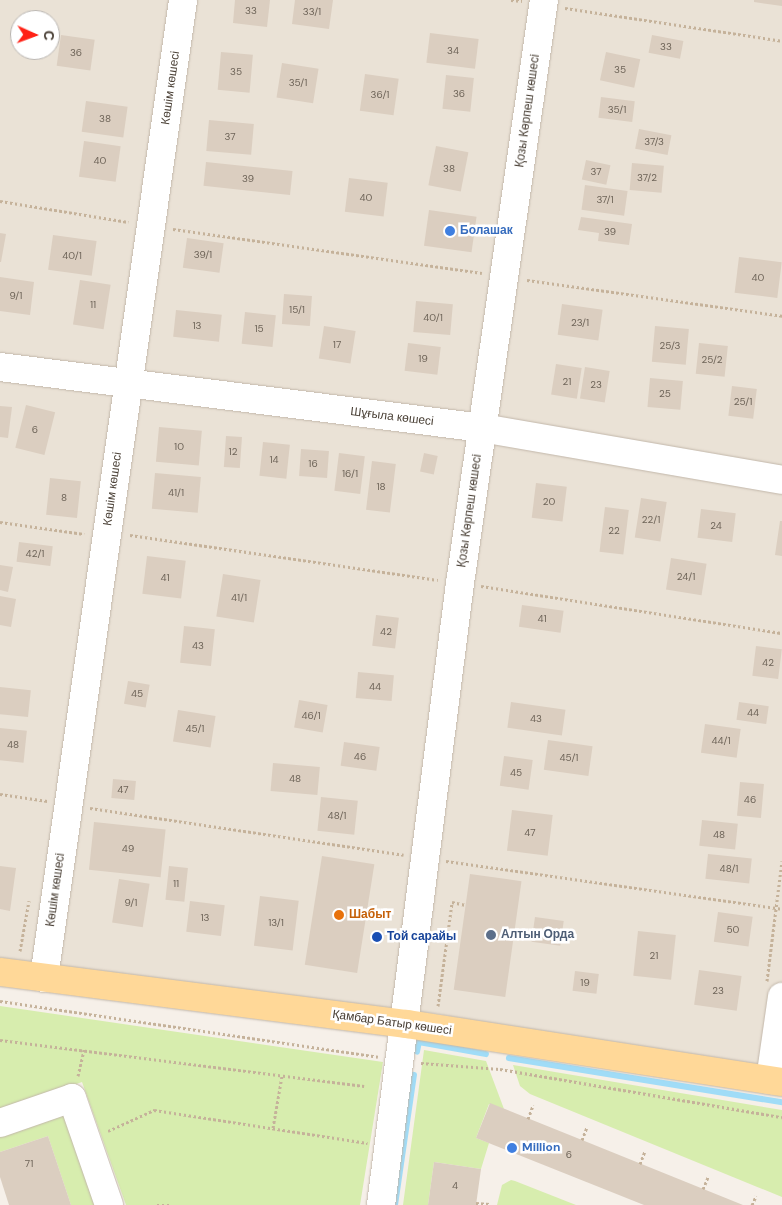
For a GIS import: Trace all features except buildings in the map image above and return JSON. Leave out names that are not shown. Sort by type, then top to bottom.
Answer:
[{"type":"main road","name":"Қамбар Батыр көшесі","points":[[0,972],[407,1024],[776,1081]]},
{"type":"street","name":"Көшім көшесі","points":[[44,978],[183,0]]},
{"type":"street","name":"Қозы Көрпеш көшесі","points":[[380,1205],[407,1024],[460,583],[544,2]]},
{"type":"street","name":"Шұғыла көшесі","points":[[0,367],[128,386],[482,428],[782,480]]},
{"type":"street","points":[[774,990],[776,1081]]},
{"type":"street","points":[[0,1123],[72,1098],[108,1205]]},
{"type":"path","points":[[511,0],[544,2],[782,41]]},
{"type":"path","points":[[0,201],[151,226],[782,316]]},
{"type":"path","points":[[0,522],[107,533],[460,583],[782,632]]},
{"type":"path","points":[[0,794],[426,859],[782,909]]},
{"type":"path","points":[[774,990],[775,908],[782,861]]},
{"type":"path","points":[[434,1028],[452,902],[466,905]]},
{"type":"path","points":[[0,1040],[364,1086]]},
{"type":"path","points":[[273,1128],[282,1076]]},
{"type":"path","points":[[528,1119],[533,1105]]},
{"type":"path","points":[[88,1142],[154,1110],[370,1143]]},
{"type":"path","points":[[582,1140],[587,1127]]},
{"type":"path","points":[[640,1164],[645,1151]]},
{"type":"path","points":[[703,1189],[708,1177]]},
{"type":"path","points":[[752,1205],[756,1196]]},
{"type":"path","points":[[476,1203],[490,1204]]},
{"type":"path","points":[[157,1205],[170,1205]]},
{"type":"shaded area","points":[[0,0],[782,0],[782,1090],[440,1014],[0,961]]},
{"type":"green space","points":[[0,1006],[383,1062],[360,1205],[126,1205],[82,1082],[0,1111]]},
{"type":"green space","points":[[424,1050],[486,1061],[504,1109],[489,1104],[476,1138],[489,1143],[481,1169],[434,1162],[428,1205],[403,1205]]},
{"type":"green space","points":[[513,1065],[782,1110],[782,1197],[530,1094],[520,1086]]},
{"type":"green space","points":[[65,1115],[97,1205],[71,1205],[48,1136],[0,1152],[0,1136]]},
{"type":"green space","points":[[511,1180],[576,1205],[497,1205],[502,1185]]},
{"type":"waterway","points":[[417,1052],[419,1042],[486,1054]]},
{"type":"waterway","points":[[509,1058],[782,1102]]},
{"type":"waterway","points":[[395,1205],[414,1075]]},
{"type":"place","name":"Болашак","points":[[450,231]]},
{"type":"place","name":"Шабыт","points":[[339,915]]},
{"type":"place","name":"Алтын Орда","points":[[491,935]]},
{"type":"place","name":"Той сарайы","points":[[377,937]]},
{"type":"place","name":"Million","points":[[512,1148]]}]
